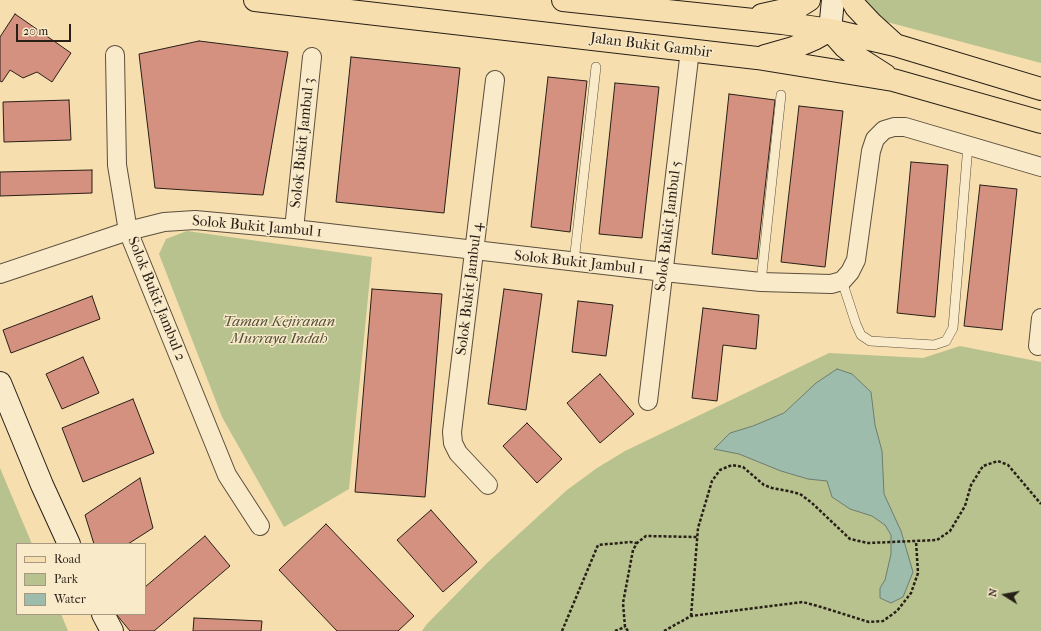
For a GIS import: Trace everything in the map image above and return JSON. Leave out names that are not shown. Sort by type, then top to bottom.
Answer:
[{"type":"main road","name":"Jalan Bukit Gambir","points":[[255,0],[757,58],[893,80],[1041,122]]},
{"type":"main road","points":[[563,0],[782,23],[830,30],[895,45],[1041,89]]},
{"type":"main road","points":[[745,19],[798,7],[808,0]]},
{"type":"main road","points":[[833,0],[830,30],[845,47],[860,59],[893,80]]},
{"type":"main road","points":[[852,0],[856,8],[895,45]]},
{"type":"main road","points":[[757,58],[793,48],[830,30]]},
{"type":"main road","points":[[0,383],[69,543]]},
{"type":"main road","points":[[104,615],[112,631]]},
{"type":"street","name":"Solok Bukit Jambul 5","points":[[648,401],[690,50]]},
{"type":"street","name":"Solok Bukit Jambul 2","points":[[115,55],[117,165],[128,231],[227,475],[260,526]]},
{"type":"street","name":"Solok Bukit Jambul 3","points":[[294,230],[312,57]]},
{"type":"street","name":"Solok Bukit Jambul 4","points":[[488,486],[458,453],[453,443],[452,432],[495,80]]},
{"type":"street","points":[[842,281],[850,272],[856,260],[871,151],[875,139],[884,130],[894,127],[905,127],[1041,167]]},
{"type":"street","name":"Solok Bukit Jambul 1","points":[[0,274],[128,231],[164,222],[195,220],[761,282],[831,284],[842,281]]},
{"type":"street","points":[[1038,346],[1041,318]]},
{"type":"lane","points":[[574,262],[596,68]]},
{"type":"lane","points":[[761,282],[781,95]]},
{"type":"lane","points":[[842,281],[861,335],[870,341],[934,345],[946,341],[953,328],[968,145]]},
{"type":"path","points":[[691,616],[698,528],[712,481],[720,470],[732,465],[743,468],[764,485],[800,494],[812,503],[850,539],[868,543],[937,540],[950,531],[965,506],[971,484],[983,466],[998,462],[1008,465],[1041,504]]},
{"type":"path","points":[[628,631],[625,627],[623,603],[633,550],[637,543],[646,536],[697,537]]},
{"type":"path","points":[[664,631],[691,616],[803,602],[821,606],[869,622],[883,621],[897,611],[911,593],[918,574],[916,541]]},
{"type":"path","points":[[562,631],[598,544],[637,543]]},
{"type":"path","points":[[615,631],[625,627]]},
{"type":"green space","points":[[858,0],[1041,0],[1041,63],[876,19]]},
{"type":"green space","name":"Taman Kejiranan Murraya Indah","points":[[187,231],[372,257],[349,489],[284,527],[222,417],[159,254],[166,239]]},
{"type":"green space","points":[[960,346],[1041,362],[1041,631],[422,631],[426,625],[487,563],[567,490],[597,468],[625,451],[829,353],[923,358]]},
{"type":"green space","points":[[0,468],[32,543],[16,543],[16,615],[61,615],[68,631],[0,631]]},
{"type":"water","points":[[837,369],[852,374],[871,392],[875,425],[882,451],[884,494],[901,531],[913,572],[903,597],[891,603],[880,598],[880,588],[885,580],[891,554],[891,535],[885,525],[872,516],[850,509],[832,497],[827,481],[808,479],[781,471],[739,454],[714,449],[730,433],[753,426],[784,413],[816,383]]},
{"type":"building","points":[[15,14],[71,53],[52,82],[37,72],[23,78],[10,70],[2,82],[0,81],[0,37]]},
{"type":"building","points":[[199,41],[288,52],[263,195],[155,188],[139,54]]},
{"type":"building","points":[[351,57],[460,68],[444,213],[336,202]]},
{"type":"building","points":[[548,77],[587,81],[570,232],[531,227]]},
{"type":"building","points":[[615,83],[659,87],[642,238],[599,234]]},
{"type":"building","points":[[729,94],[775,100],[757,259],[712,254]]},
{"type":"building","points":[[69,100],[71,140],[4,142],[3,102]]},
{"type":"building","points":[[799,106],[843,111],[825,267],[781,262]]},
{"type":"building","points":[[911,162],[948,165],[935,317],[897,313]]},
{"type":"building","points":[[92,170],[92,193],[0,196],[0,172]]},
{"type":"building","points":[[980,185],[1017,189],[1002,330],[964,326]]},
{"type":"building","points":[[372,289],[442,294],[425,497],[355,492]]},
{"type":"building","points":[[504,289],[542,294],[526,410],[488,404]]},
{"type":"building","points":[[92,296],[100,319],[11,353],[3,330]]},
{"type":"building","points":[[578,301],[613,305],[606,356],[572,352]]},
{"type":"building","points":[[703,308],[759,315],[756,349],[723,345],[717,401],[692,398]]},
{"type":"building","points":[[83,357],[99,393],[62,409],[46,374]]},
{"type":"building","points":[[600,374],[634,414],[600,443],[567,403]]},
{"type":"building","points":[[133,399],[154,453],[83,482],[62,428]]},
{"type":"building","points":[[527,423],[562,459],[537,483],[503,446]]},
{"type":"building","points":[[140,478],[153,528],[130,543],[94,543],[85,515]]},
{"type":"building","points":[[431,510],[477,562],[443,592],[397,540]]},
{"type":"building","points":[[326,524],[414,616],[398,631],[337,631],[279,570]]},
{"type":"building","points":[[205,536],[230,566],[154,631],[130,631],[117,615],[146,615],[146,586]]},
{"type":"building","points":[[194,618],[262,621],[261,631],[193,631]]}]
